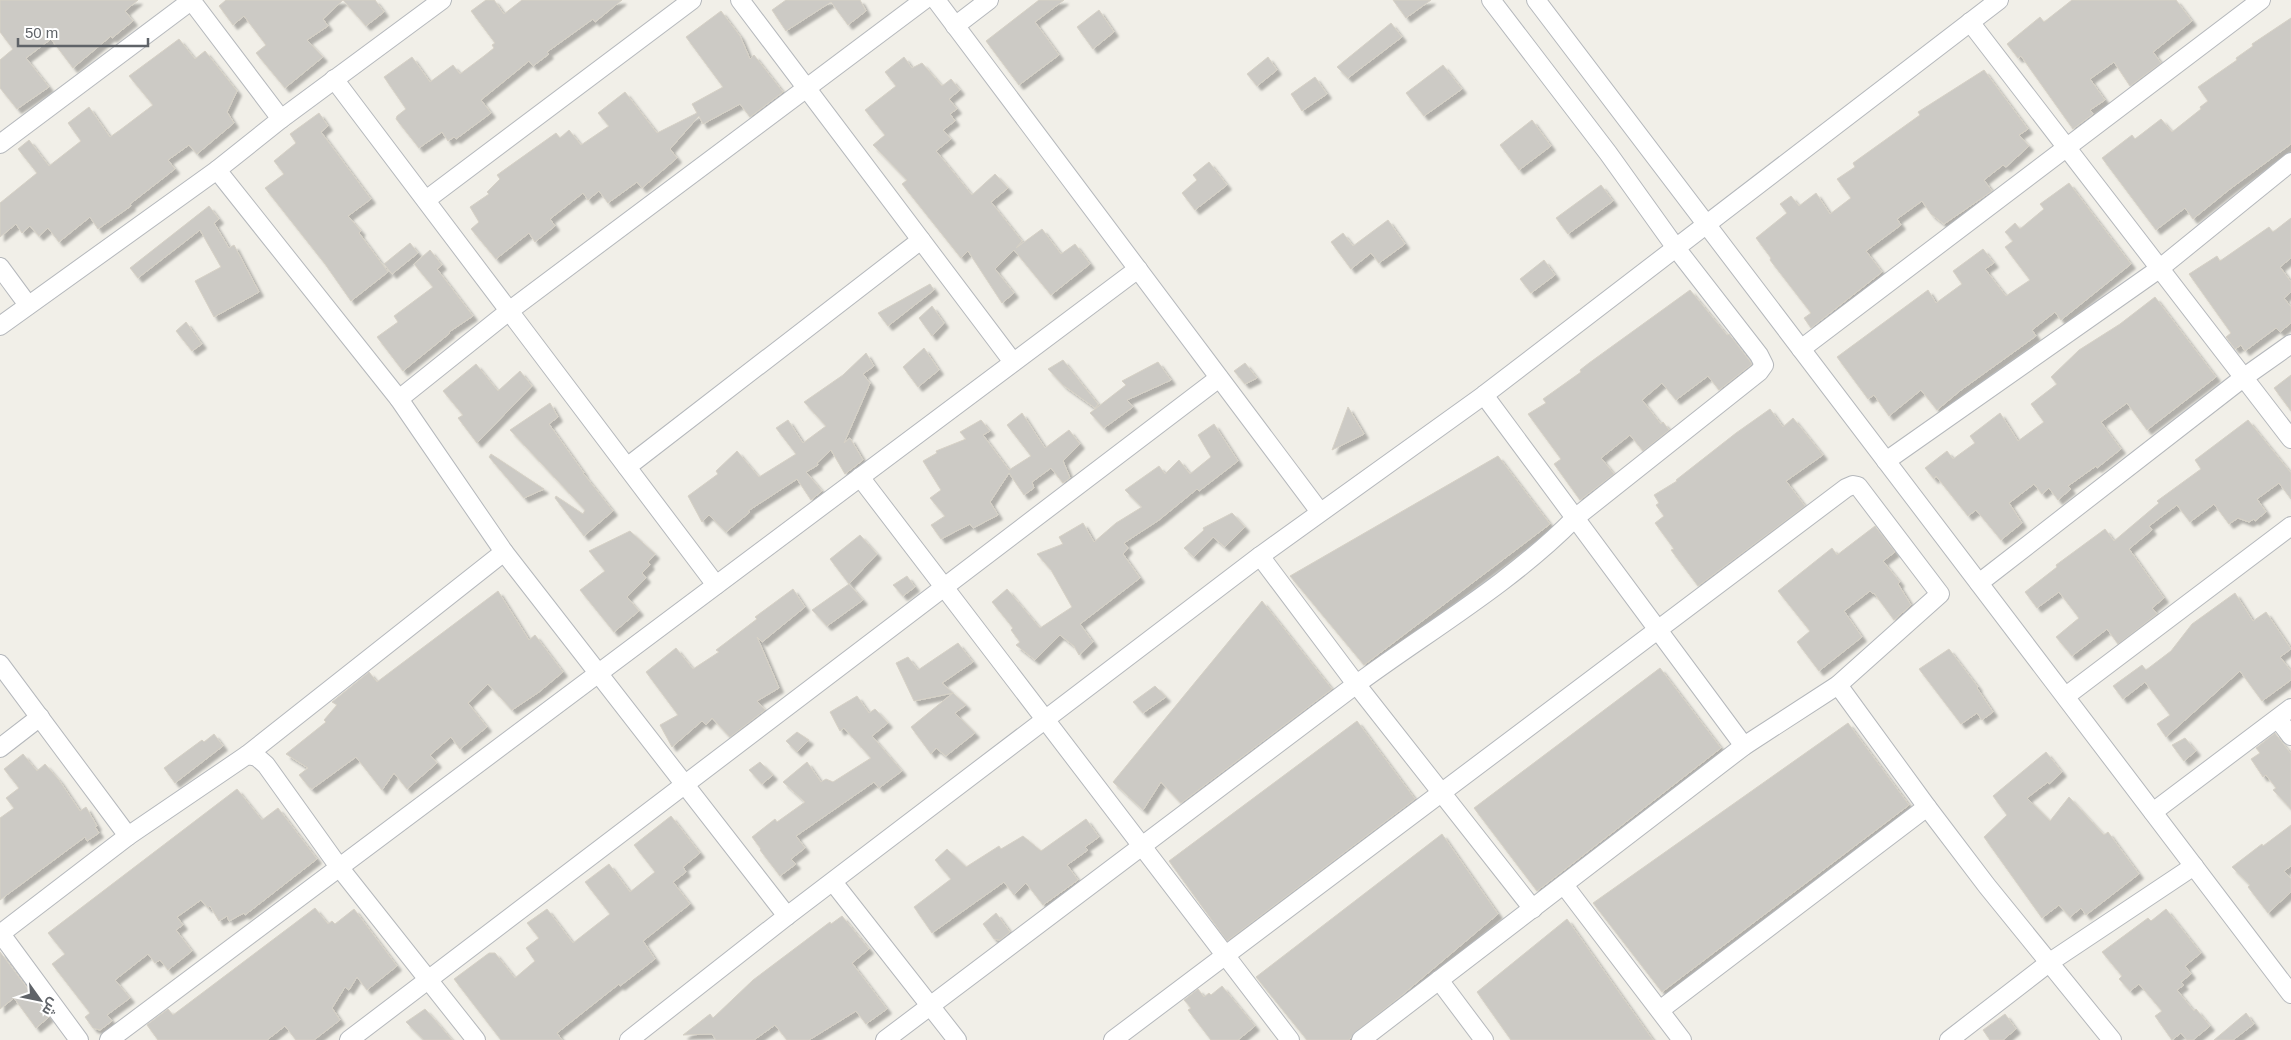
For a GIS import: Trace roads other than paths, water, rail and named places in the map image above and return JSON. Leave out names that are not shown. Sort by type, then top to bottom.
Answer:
[{"type":"street","points":[[0,144],[192,0],[281,119]]},
{"type":"street","points":[[0,326],[217,170],[281,119],[442,0]]},
{"type":"street","points":[[426,200],[692,0]]},
{"type":"street","points":[[740,0],[1013,362]]},
{"type":"street","points":[[399,399],[509,311],[924,0]]},
{"type":"street","points":[[936,0],[1320,512]]},
{"type":"street","points":[[955,26],[989,0]]},
{"type":"street","points":[[885,1040],[1356,684],[1448,621],[1549,544],[1575,518],[1759,372],[1764,365],[1759,355],[1676,248],[1608,153],[1491,0]]},
{"type":"street","points":[[1536,0],[2291,994]]},
{"type":"street","points":[[629,1040],[788,916],[1260,556],[1484,395],[1999,0]]},
{"type":"street","points":[[1801,349],[2262,0]]},
{"type":"street","points":[[1970,22],[2291,439]]},
{"type":"street","points":[[334,79],[716,585]]},
{"type":"street","points":[[1886,461],[2159,269],[2291,162]]},
{"type":"street","points":[[217,170],[399,399],[504,552],[788,916]]},
{"type":"street","points":[[627,468],[921,240]]},
{"type":"street","points":[[0,267],[28,305]]},
{"type":"street","points":[[109,1040],[1138,269]]},
{"type":"street","points":[[1979,583],[2243,378],[2291,344]]},
{"type":"street","points":[[349,1040],[1219,378]]},
{"type":"street","points":[[1484,395],[1744,746]]},
{"type":"street","points":[[860,477],[1290,1040]]},
{"type":"street","points":[[1114,1040],[1846,488],[1853,485],[1858,486],[1940,594],[1838,685],[1744,746],[1361,1040]]},
{"type":"street","points":[[2066,696],[2291,526]]},
{"type":"street","points":[[79,1040],[0,934],[128,836],[247,755],[504,552]]},
{"type":"street","points":[[1260,556],[1356,684],[1533,908]]},
{"type":"street","points":[[0,664],[128,836]]},
{"type":"street","points":[[1838,685],[1987,886],[2112,1040]]},
{"type":"street","points":[[2153,812],[2284,714],[2291,736]]},
{"type":"street","points":[[0,748],[40,717]]},
{"type":"street","points":[[247,755],[257,757],[266,765],[339,867],[476,1040]]},
{"type":"street","points":[[1660,1010],[1927,807]]},
{"type":"street","points":[[1949,1040],[2050,962],[2194,866]]},
{"type":"street","points":[[833,882],[957,1040]]},
{"type":"street","points":[[1564,886],[1682,1040]]},
{"type":"street","points":[[1439,980],[1484,1040]]}]
